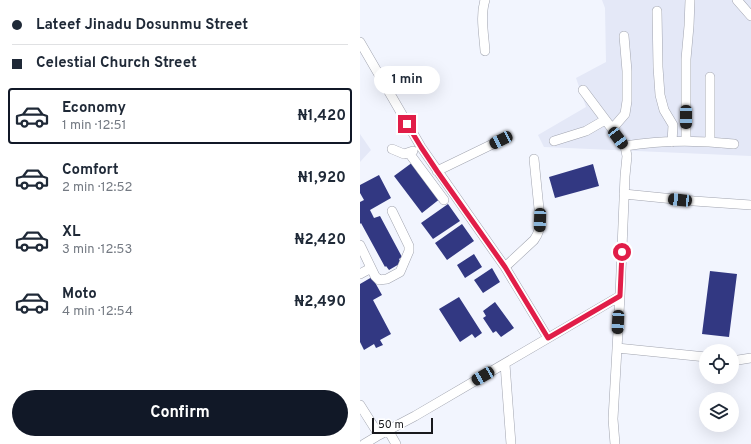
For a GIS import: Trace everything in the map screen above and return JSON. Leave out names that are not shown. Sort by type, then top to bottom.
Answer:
[{"type":"street","points":[[485,0],[483,13],[485,51]]},
{"type":"street","points":[[686,140],[686,59],[690,0]]},
{"type":"street","points":[[737,0],[751,16]]},
{"type":"street","points":[[657,12],[660,95],[664,110],[673,125],[672,142]]},
{"type":"street","points":[[612,129],[625,114],[627,101],[627,71],[624,36]]},
{"type":"street","points":[[361,46],[421,147],[505,267],[548,338]]},
{"type":"street","points":[[710,77],[710,142]]},
{"type":"street","points":[[583,90],[625,146],[627,156],[613,419],[615,444]]},
{"type":"street","points":[[554,141],[586,131],[606,120]]},
{"type":"street","points":[[437,171],[501,140]]},
{"type":"street","points":[[625,146],[642,143],[686,140],[734,144]]},
{"type":"street","points":[[392,148],[404,154],[421,147]]},
{"type":"street","points":[[409,153],[444,200]]},
{"type":"street","points":[[505,267],[534,240],[540,229],[534,159]]},
{"type":"street","points":[[624,194],[751,205]]},
{"type":"street","points":[[360,245],[375,276],[379,280],[388,279],[400,272],[409,251],[409,246],[392,210]]},
{"type":"street","points":[[360,274],[371,268]]},
{"type":"street","points":[[360,440],[363,444],[414,416],[620,296]]},
{"type":"street","points":[[617,348],[699,356]]},
{"type":"street","points":[[739,359],[751,358]]},
{"type":"street","points":[[505,364],[511,444]]},
{"type":"street","points":[[360,405],[379,435]]},
{"type":"street","points":[[388,430],[396,444]]},
{"type":"shaded area","points":[[602,0],[751,0],[751,156],[544,147],[538,135],[586,107],[576,78],[606,62],[605,8]]},
{"type":"shaded area","points":[[360,134],[371,150],[360,162]]},
{"type":"building","points":[[413,162],[418,168],[416,170],[433,192],[441,198],[422,213],[394,176]]},
{"type":"building","points":[[593,164],[599,186],[555,198],[549,177]]},
{"type":"building","points":[[379,175],[391,198],[370,210],[374,218],[380,216],[402,257],[399,259],[401,263],[389,270],[386,266],[385,267],[361,223],[360,224],[360,202],[364,200],[360,193],[360,185]]},
{"type":"building","points":[[448,204],[460,221],[433,239],[421,223]]},
{"type":"building","points":[[462,224],[474,241],[447,260],[435,243]]},
{"type":"building","points":[[474,254],[482,267],[465,278],[457,265]]},
{"type":"building","points":[[492,268],[500,282],[483,293],[474,280]]},
{"type":"building","points":[[710,271],[737,274],[729,337],[702,334]]},
{"type":"building","points":[[372,277],[382,295],[373,300],[391,334],[380,340],[383,345],[376,348],[374,344],[364,350],[360,342],[360,284]]},
{"type":"building","points":[[459,297],[482,333],[475,338],[472,334],[460,342],[439,309]]},
{"type":"building","points":[[495,302],[514,328],[501,337],[496,331],[493,333],[483,318],[486,316],[483,311]]},
{"type":"route","points":[[407,124],[437,171],[505,267],[548,338],[620,296],[622,252]]}]
